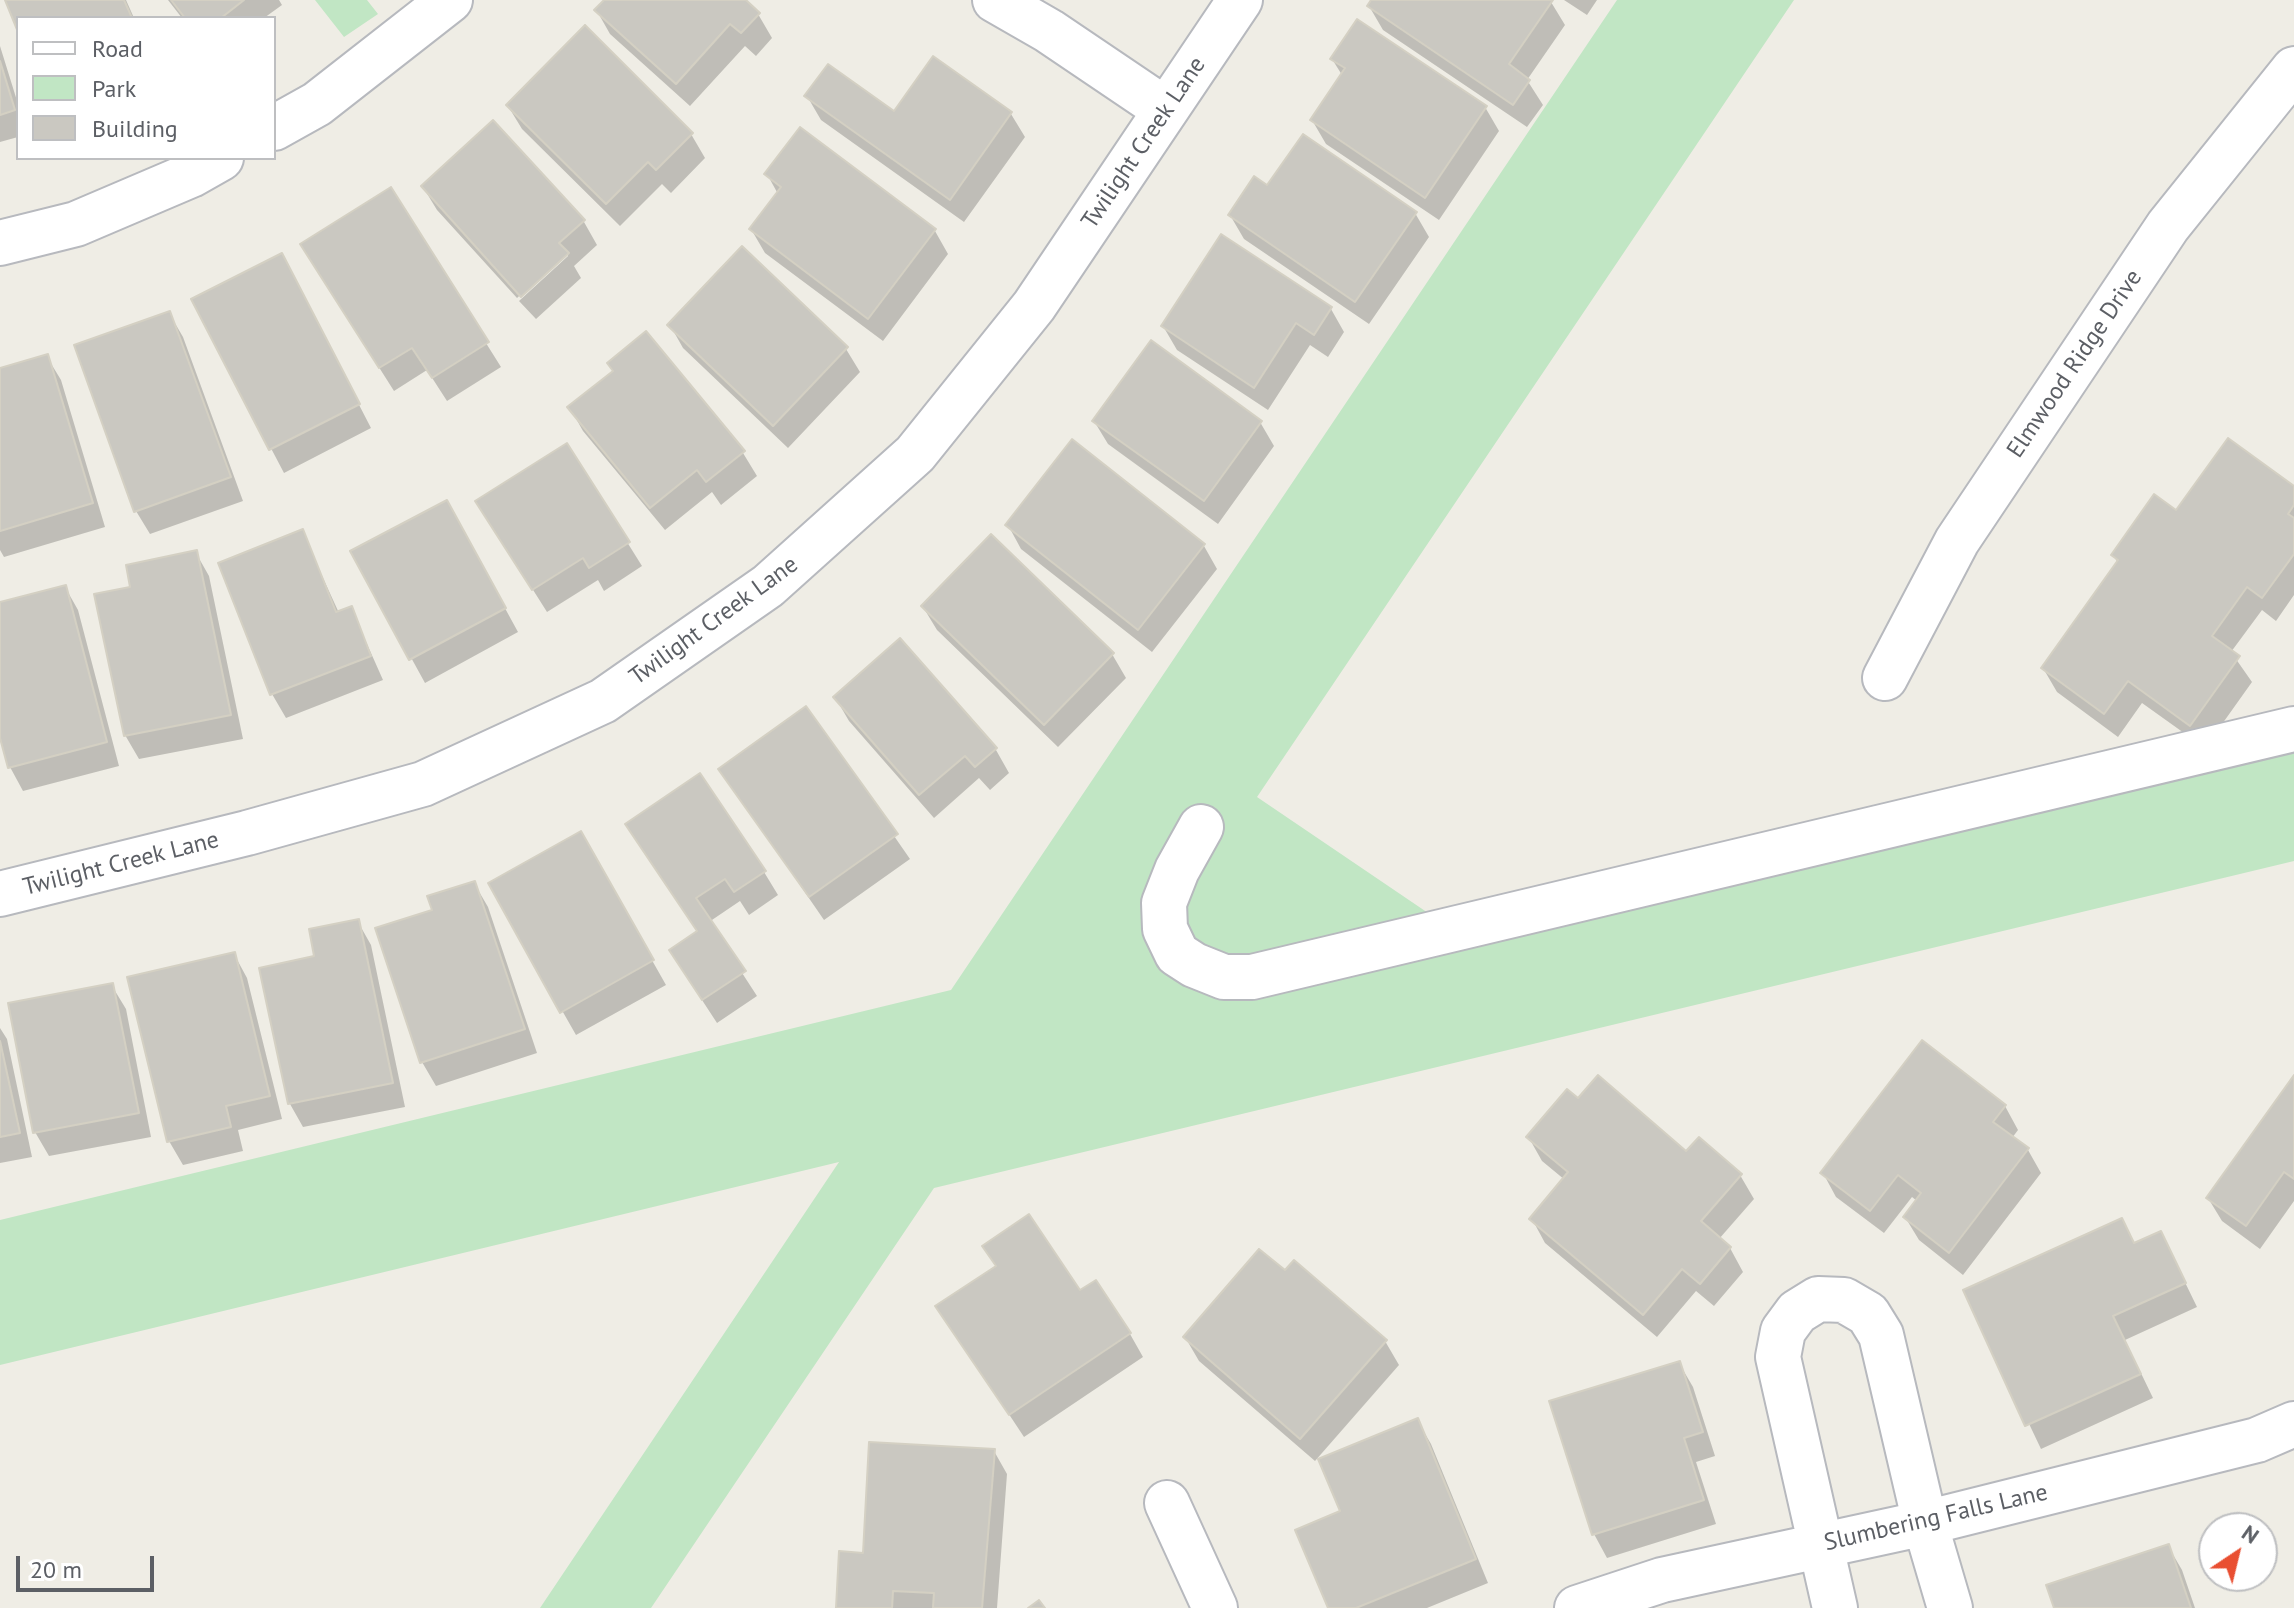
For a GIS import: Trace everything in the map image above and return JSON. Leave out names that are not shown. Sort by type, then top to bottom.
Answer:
[{"type":"street","points":[[276,127],[317,104],[450,0]]},
{"type":"street","points":[[995,0],[1049,31],[1166,110]]},
{"type":"street","name":"Twilight Creek Lane","points":[[0,894],[247,833],[423,784],[603,701],[768,586],[915,454],[1034,306],[1240,0]]},
{"type":"street","name":"Elmwood Ridge Drive","points":[[1885,678],[1957,541],[2168,226],[2294,69]]},
{"type":"street","points":[[0,243],[76,224],[191,175],[217,160]]},
{"type":"street","points":[[1201,827],[1177,870],[1164,903],[1165,929],[1177,954],[1194,965],[1224,977],[1252,977],[2294,729]]},
{"type":"street","points":[[1835,1608],[1778,1357],[1783,1331],[1797,1312],[1818,1299],[1844,1300],[1868,1314],[1881,1335],[1925,1523],[1950,1608]]},
{"type":"street","name":"Slumbering Falls Lane","points":[[1577,1608],[1662,1580],[1925,1523],[2257,1440],[2294,1424]]},
{"type":"street","points":[[1167,1503],[1215,1608]]},
{"type":"green space","points":[[315,0],[367,0],[378,14],[344,37]]},
{"type":"green space","points":[[1617,0],[1794,0],[1257,797],[1434,917],[2294,711],[2294,861],[934,1188],[651,1608],[540,1608],[839,1162],[0,1365],[0,1220],[951,990]]},
{"type":"building","points":[[5,0],[124,0],[131,16],[16,16],[16,27]]},
{"type":"building","points":[[171,0],[244,0],[224,16],[183,16]]},
{"type":"building","points":[[604,0],[746,0],[760,13],[741,33],[730,24],[676,84],[594,10]]},
{"type":"building","points":[[1371,0],[1553,0],[1509,64],[1530,80],[1513,105],[1367,6]]},
{"type":"building","points":[[1357,19],[1487,106],[1425,198],[1310,120],[1345,68],[1330,59]]},
{"type":"building","points":[[585,25],[693,133],[656,170],[648,162],[606,204],[506,105]]},
{"type":"building","points":[[933,56],[1012,112],[950,200],[804,96],[828,64],[894,111]]},
{"type":"building","points":[[0,61],[15,110],[0,115]]},
{"type":"building","points":[[493,120],[585,220],[559,243],[569,253],[521,297],[421,186]]},
{"type":"building","points":[[800,127],[936,229],[868,319],[749,229],[781,187],[764,174]]},
{"type":"building","points":[[1303,134],[1417,212],[1355,302],[1228,215],[1254,176],[1267,185]]},
{"type":"building","points":[[391,187],[489,342],[432,378],[412,348],[379,368],[300,244]]},
{"type":"building","points":[[1221,234],[1332,307],[1314,335],[1296,323],[1254,388],[1161,326]]},
{"type":"building","points":[[742,246],[848,347],[773,426],[667,325]]},
{"type":"building","points":[[282,253],[360,404],[269,450],[191,299]]},
{"type":"building","points":[[170,311],[231,477],[134,512],[74,345]]},
{"type":"building","points":[[646,331],[745,451],[706,482],[697,470],[650,508],[567,407],[613,371],[607,363]]},
{"type":"building","points":[[1151,340],[1262,421],[1204,501],[1092,421]]},
{"type":"building","points":[[48,354],[93,503],[0,531],[0,368]]},
{"type":"building","points":[[2228,438],[2294,486],[2294,505],[2288,514],[2294,518],[2294,554],[2262,598],[2247,587],[2212,636],[2240,656],[2190,726],[2128,681],[2104,714],[2041,668],[2118,560],[2111,555],[2154,494],[2176,510]]},
{"type":"building","points":[[1072,439],[1205,544],[1138,630],[1005,525]]},
{"type":"building","points":[[567,443],[630,542],[589,568],[583,558],[532,590],[475,501]]},
{"type":"building","points":[[447,500],[506,608],[409,660],[350,551]]},
{"type":"building","points":[[303,529],[336,612],[352,606],[371,656],[270,695],[218,563]]},
{"type":"building","points":[[991,534],[1114,653],[1044,725],[921,606]]},
{"type":"building","points":[[197,550],[231,715],[124,736],[94,594],[130,587],[126,565]]},
{"type":"building","points":[[66,585],[107,742],[8,768],[0,738],[0,602]]},
{"type":"building","points":[[900,638],[997,748],[975,767],[965,756],[919,795],[833,697]]},
{"type":"building","points":[[806,706],[898,834],[809,897],[718,769]]},
{"type":"building","points":[[700,773],[766,871],[734,892],[725,879],[696,898],[746,971],[702,1000],[669,950],[697,931],[625,824]]},
{"type":"building","points":[[581,831],[654,960],[560,1013],[488,883]]},
{"type":"building","points":[[475,881],[525,1029],[420,1063],[375,928],[432,910],[427,896]]},
{"type":"building","points":[[359,919],[393,1083],[288,1104],[259,968],[314,956],[309,929]]},
{"type":"building","points":[[235,952],[270,1096],[226,1106],[231,1127],[167,1142],[127,977]]},
{"type":"building","points":[[113,983],[139,1113],[33,1133],[8,1003]]},
{"type":"building","points":[[1922,1040],[2006,1105],[1993,1122],[2029,1148],[1949,1253],[1903,1217],[1921,1193],[1898,1175],[1870,1211],[1820,1173]]},
{"type":"building","points":[[0,1041],[20,1133],[0,1137]]},
{"type":"building","points":[[1598,1075],[1686,1151],[1699,1137],[1742,1174],[1701,1221],[1731,1247],[1700,1284],[1682,1269],[1643,1315],[1529,1219],[1568,1172],[1526,1137],[1567,1089],[1578,1098]]},
{"type":"building","points":[[2294,1075],[2294,1179],[2284,1172],[2246,1226],[2206,1198]]},
{"type":"building","points":[[1029,1214],[1080,1290],[1096,1280],[1131,1333],[1009,1415],[935,1306],[996,1266],[982,1246]]},
{"type":"building","points":[[2122,1218],[2134,1243],[2161,1231],[2186,1283],[2113,1316],[2141,1374],[2025,1426],[1963,1290]]},
{"type":"building","points":[[1259,1249],[1285,1270],[1294,1260],[1387,1340],[1300,1439],[1183,1337]]},
{"type":"building","points":[[1680,1361],[1703,1432],[1684,1438],[1704,1500],[1592,1535],[1549,1401]]},
{"type":"building","points":[[1418,1418],[1476,1559],[1356,1608],[1328,1608],[1295,1530],[1340,1511],[1318,1459]]},
{"type":"building","points":[[869,1442],[995,1449],[982,1608],[933,1608],[934,1593],[893,1591],[892,1608],[836,1608],[839,1551],[863,1553]]},
{"type":"building","points":[[2169,1544],[2191,1608],[2054,1608],[2046,1585]]},
{"type":"building","points":[[1039,1600],[1045,1608],[1028,1608]]}]
